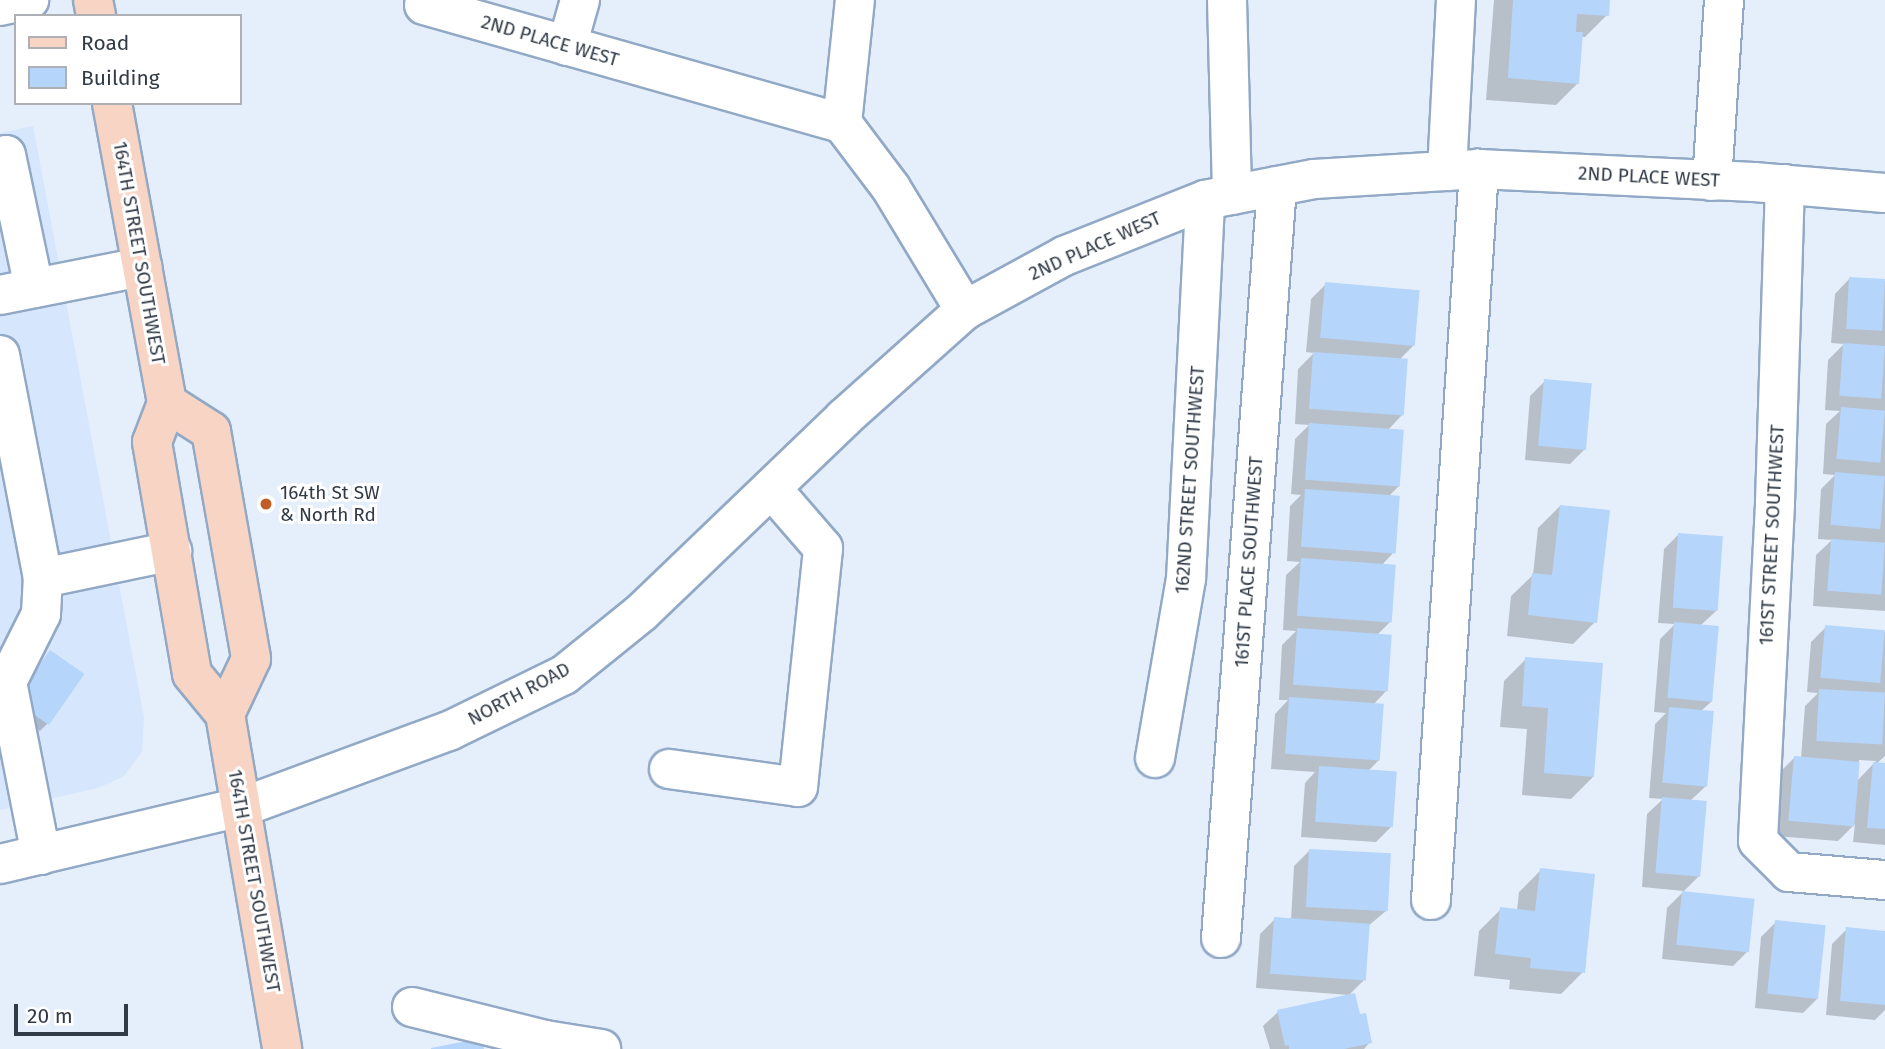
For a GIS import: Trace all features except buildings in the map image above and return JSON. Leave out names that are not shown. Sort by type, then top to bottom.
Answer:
[{"type":"main road","name":"164TH STREET SOUTHWEST","points":[[112,105],[167,403],[152,442],[192,674],[225,714],[243,807],[282,1049]]},
{"type":"main road","points":[[167,403],[211,431],[251,659],[225,714]]},
{"type":"street","points":[[0,6],[29,0]]},
{"type":"street","points":[[567,46],[580,0]]},
{"type":"street","points":[[855,0],[842,123],[891,188],[965,310]]},
{"type":"street","name":"162ND STREET SOUTHWEST","points":[[1155,758],[1185,579],[1219,197],[1227,0]]},
{"type":"street","points":[[1431,900],[1463,170],[1456,0]]},
{"type":"street","points":[[1712,181],[1724,0]]},
{"type":"street","name":"2ND PLACE WEST","points":[[424,5],[842,123]]},
{"type":"street","points":[[0,156],[6,155],[17,292],[142,267]]},
{"type":"street","name":"2ND PLACE WEST","points":[[965,310],[1064,256],[1219,197],[1314,179],[1463,170],[1785,184],[1885,192]]},
{"type":"street","name":"161ST STREET SOUTHWEST","points":[[1785,184],[1775,504],[1758,841],[1789,872],[1885,880]]},
{"type":"street","name":"161ST PLACE SOUTHWEST","points":[[1221,937],[1277,186]]},
{"type":"street","name":"NORTH ROAD","points":[[0,864],[243,807],[449,731],[564,675],[642,612],[771,488],[965,310]]},
{"type":"street","points":[[0,355],[43,578],[41,614],[4,686],[41,855]]},
{"type":"street","points":[[669,769],[798,787],[823,548],[771,488]]},
{"type":"street","points":[[43,578],[172,551]]},
{"type":"street","points":[[412,1007],[544,1045],[601,1049]]},
{"type":"shaded area","points":[[33,126],[144,717],[142,752],[124,776],[98,788],[0,810],[0,133]]},
{"type":"place","name":"164th St SW & North Rd","points":[[266,504]]}]
